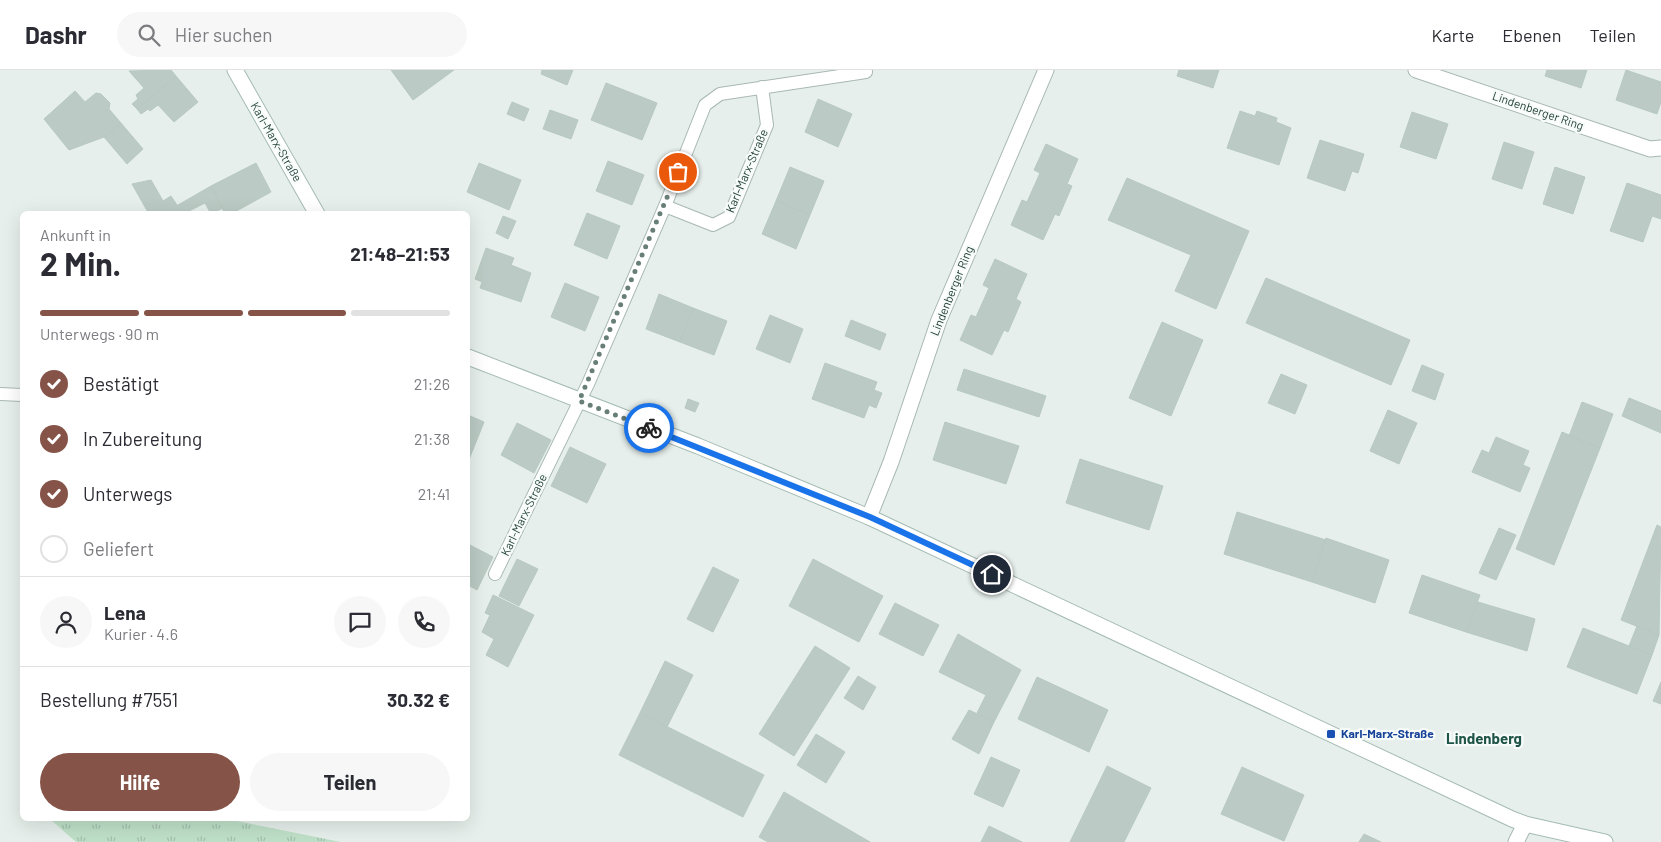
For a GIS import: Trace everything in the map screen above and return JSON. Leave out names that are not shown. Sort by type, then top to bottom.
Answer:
[{"type":"street","name":"Karl-Marx-Straße","points":[[235,70],[315,211]]},
{"type":"street","name":"Lindenberger Ring","points":[[870,517],[891,462],[939,320],[1046,70]]},
{"type":"street","name":"Lindenberger Ring","points":[[1416,70],[1650,149],[1661,148]]},
{"type":"street","points":[[470,358],[698,446],[870,517],[1525,824],[1605,842]]},
{"type":"street","points":[[1516,842],[1525,824]]},
{"type":"lane","name":"Karl-Marx-Straße","points":[[495,574],[579,401],[665,206],[705,105],[720,94],[866,72]]},
{"type":"lane","name":"Karl-Marx-Straße","points":[[665,206],[713,225],[729,217],[767,125],[762,88]]},
{"type":"lane","points":[[0,394],[20,394]]},
{"type":"green space","points":[[52,821],[237,821],[341,842],[76,842]]},
{"type":"building","points":[[171,70],[176,76],[137,109],[132,104],[138,99],[136,95],[144,88],[129,71]]},
{"type":"building","points":[[391,70],[454,70],[413,100]]},
{"type":"building","points":[[542,70],[573,70],[567,85],[541,74]]},
{"type":"building","points":[[1179,70],[1219,70],[1213,88],[1177,76]]},
{"type":"building","points":[[1547,70],[1587,70],[1581,88],[1545,76]]},
{"type":"building","points":[[1626,70],[1661,82],[1661,102],[1657,114],[1616,100]]},
{"type":"building","points":[[176,76],[198,102],[174,122],[158,105],[150,111],[148,109],[141,114],[137,109]]},
{"type":"building","points":[[606,83],[657,103],[642,140],[591,120]]},
{"type":"building","points":[[75,91],[85,102],[96,93],[101,94],[110,103],[109,109],[121,123],[104,137],[69,150],[44,119]]},
{"type":"building","points":[[818,99],[852,114],[838,147],[805,132]]},
{"type":"building","points":[[512,102],[529,109],[524,121],[507,114]]},
{"type":"building","points":[[550,110],[578,120],[571,139],[543,129]]},
{"type":"building","points":[[1240,111],[1255,116],[1257,111],[1277,118],[1276,122],[1291,128],[1279,165],[1227,148]]},
{"type":"building","points":[[1412,112],[1448,124],[1436,159],[1400,147]]},
{"type":"building","points":[[121,123],[143,149],[127,164],[104,137]]},
{"type":"building","points":[[1320,140],[1364,154],[1358,173],[1352,171],[1345,191],[1307,178]]},
{"type":"building","points":[[1504,142],[1534,152],[1522,189],[1492,179]]},
{"type":"building","points":[[1046,144],[1078,159],[1067,184],[1072,186],[1059,216],[1055,214],[1043,240],[1011,225],[1022,200],[1027,202],[1040,173],[1034,170]]},
{"type":"building","points":[[608,161],[644,175],[632,205],[596,191]]},
{"type":"building","points":[[256,163],[271,192],[236,211],[224,211],[211,186]]},
{"type":"building","points":[[479,163],[521,180],[509,210],[467,192]]},
{"type":"building","points":[[790,167],[824,181],[810,215],[776,201]]},
{"type":"building","points":[[1555,167],[1585,177],[1573,214],[1543,204]]},
{"type":"building","points":[[1127,178],[1249,231],[1216,309],[1175,291],[1191,255],[1108,220]]},
{"type":"building","points":[[151,180],[163,201],[171,196],[181,211],[147,211],[132,184]]},
{"type":"building","points":[[1627,183],[1661,195],[1661,219],[1652,216],[1643,242],[1610,231]]},
{"type":"building","points":[[211,186],[223,208],[217,211],[209,211],[205,203],[189,211],[181,211],[178,205]]},
{"type":"building","points":[[776,201],[810,215],[796,249],[762,234]]},
{"type":"building","points":[[587,213],[620,226],[607,259],[574,245]]},
{"type":"building","points":[[503,216],[516,221],[508,239],[496,233]]},
{"type":"building","points":[[486,248],[514,258],[511,265],[531,273],[521,302],[480,288],[482,282],[475,279]]},
{"type":"building","points":[[995,259],[1027,274],[1016,299],[1021,302],[1008,332],[1004,330],[992,355],[960,340],[971,315],[976,317],[989,288],[983,285]]},
{"type":"building","points":[[1266,278],[1410,340],[1391,385],[1246,323]]},
{"type":"building","points":[[565,283],[599,297],[585,331],[551,317]]},
{"type":"building","points":[[659,294],[693,308],[680,342],[646,329]]},
{"type":"building","points":[[693,308],[727,321],[714,355],[680,342]]},
{"type":"building","points":[[770,315],[803,329],[790,363],[756,349]]},
{"type":"building","points":[[851,320],[886,334],[880,350],[845,336]]},
{"type":"building","points":[[1162,322],[1203,340],[1171,416],[1129,398]]},
{"type":"building","points":[[825,363],[877,382],[874,390],[882,393],[876,408],[869,405],[864,418],[812,399]]},
{"type":"building","points":[[1422,365],[1444,374],[1435,400],[1412,391]]},
{"type":"building","points":[[964,369],[1046,396],[1039,417],[957,390]]},
{"type":"building","points":[[1281,374],[1307,385],[1295,414],[1268,403]]},
{"type":"building","points":[[1629,398],[1661,411],[1661,433],[1622,416]]},
{"type":"building","points":[[688,399],[699,403],[695,412],[685,408]]},
{"type":"building","points":[[1582,402],[1613,414],[1600,448],[1569,436]]},
{"type":"building","points":[[1388,410],[1417,423],[1399,464],[1370,451]]},
{"type":"building","points":[[470,416],[484,422],[470,457]]},
{"type":"building","points":[[945,422],[1019,446],[1006,484],[933,460]]},
{"type":"building","points":[[517,423],[551,440],[534,473],[501,455]]},
{"type":"building","points":[[1562,432],[1600,448],[1554,565],[1516,549]]},
{"type":"building","points":[[1496,437],[1529,451],[1523,465],[1530,468],[1520,492],[1472,472],[1482,450],[1489,453]]},
{"type":"building","points":[[570,447],[606,464],[587,503],[551,486]]},
{"type":"building","points":[[1080,459],[1163,486],[1149,530],[1066,503]]},
{"type":"building","points":[[1237,512],[1326,540],[1312,582],[1224,554]]},
{"type":"building","points":[[1657,525],[1661,527],[1659,635],[1621,620]]},
{"type":"building","points":[[1499,528],[1516,535],[1496,580],[1479,573]]},
{"type":"building","points":[[1326,538],[1389,560],[1375,603],[1312,582]]},
{"type":"building","points":[[470,545],[493,557],[477,590],[470,586]]},
{"type":"building","points":[[517,559],[538,569],[519,606],[499,596]]},
{"type":"building","points":[[813,559],[883,596],[859,642],[789,606]]},
{"type":"building","points":[[713,567],[739,580],[713,632],[687,619]]},
{"type":"building","points":[[1422,575],[1480,595],[1466,632],[1409,613]]},
{"type":"building","points":[[493,595],[534,615],[508,667],[486,655],[494,639],[482,632],[490,615],[485,613]]},
{"type":"building","points":[[1478,602],[1535,619],[1527,651],[1466,632]]},
{"type":"building","points":[[895,603],[939,625],[923,656],[879,634]]},
{"type":"building","points":[[1637,626],[1659,635],[1652,655],[1629,646]]},
{"type":"building","points":[[1583,628],[1652,655],[1637,694],[1567,667]]},
{"type":"building","points":[[958,634],[1021,670],[994,722],[977,713],[986,695],[939,672]]},
{"type":"building","points":[[815,646],[850,668],[794,756],[759,734]]},
{"type":"building","points":[[665,661],[693,675],[667,727],[640,713]]},
{"type":"building","points":[[858,676],[876,687],[863,710],[844,698]]},
{"type":"building","points":[[1037,677],[1108,710],[1089,752],[1018,719]]},
{"type":"building","points":[[1661,682],[1661,704],[1653,701]]},
{"type":"building","points":[[969,710],[994,722],[979,754],[952,739]]},
{"type":"building","points":[[640,713],[764,775],[743,817],[619,755]]},
{"type":"building","points":[[816,734],[845,752],[826,783],[797,765]]},
{"type":"building","points":[[991,757],[1020,770],[1003,807],[974,794]]},
{"type":"building","points":[[1107,766],[1151,788],[1124,842],[1070,842]]},
{"type":"building","points":[[1242,767],[1304,795],[1284,841],[1221,814]]},
{"type":"building","points":[[784,792],[870,842],[768,842],[759,837]]},
{"type":"building","points":[[989,826],[1022,842],[981,842]]},
{"type":"building","points":[[1364,834],[1381,842],[1359,842]]},
{"type":"way so far","points":[[649,428],[579,401],[665,206],[678,172]]},
{"type":"place","name":"Karl-Marx-Straße","points":[[1331,734]]},
{"type":"district","name":"Lindenberg","points":[[1484,739]]},
{"type":"route","points":[[649,428],[698,446],[870,517],[992,574]]}]
